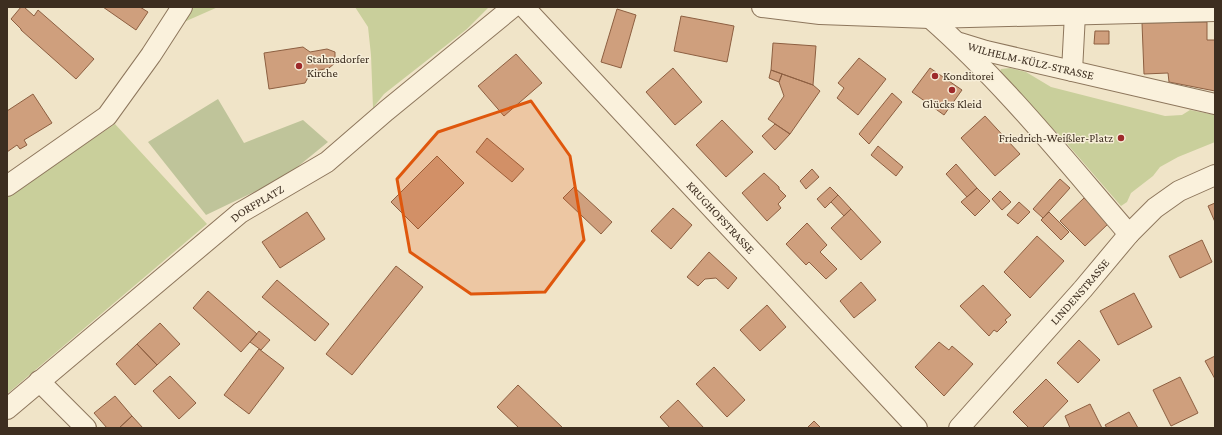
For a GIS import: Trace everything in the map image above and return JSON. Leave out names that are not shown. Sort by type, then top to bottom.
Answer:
[{"type":"street","points":[[7,186],[107,116],[151,55],[182,7]]},
{"type":"street","name":"DORFPLATZ","points":[[7,409],[240,213],[327,162],[386,111],[513,7]]},
{"type":"street","name":"KRUGHOFSTRASSE","points":[[524,7],[918,428]]},
{"type":"street","points":[[762,7],[820,14],[930,18],[1215,11]]},
{"type":"street","points":[[1072,71],[1075,14]]},
{"type":"street","points":[[930,18],[958,42]]},
{"type":"street","name":"WILHELM-KÜLZ-STRASSE","points":[[958,42],[986,51],[1215,104]]},
{"type":"street","name":"WILHELM-KÜLZ-STRASSE","points":[[958,42],[996,82],[1129,234]]},
{"type":"street","name":"LINDENSTRASSE","points":[[959,428],[1083,289],[1129,234],[1155,208],[1179,192],[1215,175]]},
{"type":"street","points":[[39,382],[86,428]]},
{"type":"highlighted area","points":[[531,101],[570,156],[584,240],[545,292],[471,294],[410,252],[397,179],[438,132]]},
{"type":"green space","points":[[194,7],[218,7],[184,22]]},
{"type":"green space","points":[[355,7],[489,7],[467,29],[384,94],[373,108],[371,55],[368,27]]},
{"type":"green space","points":[[1010,68],[1026,72],[1051,87],[1165,116],[1182,115],[1190,110],[1215,115],[1215,142],[1178,157],[1160,167],[1153,176],[1131,193],[1127,202],[1121,206],[1062,138],[999,74],[1001,69]]},
{"type":"green space","points":[[218,99],[244,143],[303,120],[328,142],[285,177],[206,215],[148,142]]},
{"type":"green space","points":[[115,124],[207,224],[7,394],[7,197]]},
{"type":"building","points":[[21,7],[24,7],[34,16],[38,10],[94,59],[76,79],[21,30],[11,19]]},
{"type":"building","points":[[103,7],[140,7],[148,12],[136,30]]},
{"type":"building","points":[[617,9],[636,15],[621,68],[601,62]]},
{"type":"building","points":[[681,16],[734,26],[727,62],[674,51]]},
{"type":"building","points":[[1207,22],[1207,40],[1215,40],[1215,91],[1169,82],[1168,73],[1144,74],[1142,23]]},
{"type":"building","points":[[1095,31],[1109,31],[1109,44],[1094,44]]},
{"type":"building","points":[[773,43],[816,46],[813,85],[771,70]]},
{"type":"building","name":"Stahnsdorfer Kirche","points":[[303,47],[310,52],[327,49],[335,52],[335,63],[329,68],[311,72],[305,83],[269,89],[264,53]]},
{"type":"building","points":[[516,54],[542,83],[504,116],[478,86]]},
{"type":"building","points":[[859,58],[886,79],[858,115],[837,98],[844,88],[838,83]]},
{"type":"building","points":[[673,68],[702,102],[675,125],[646,92]]},
{"type":"building","points":[[930,68],[962,90],[944,115],[912,92]]},
{"type":"building","points":[[771,70],[782,74],[779,82],[769,78]]},
{"type":"building","points":[[782,74],[813,85],[820,91],[790,134],[768,119],[784,96],[779,82]]},
{"type":"building","points":[[892,93],[902,102],[869,144],[859,134]]},
{"type":"building","points":[[33,94],[52,123],[24,140],[27,145],[20,149],[17,145],[7,152],[7,111]]},
{"type":"building","points":[[985,116],[1020,154],[995,176],[961,138]]},
{"type":"building","points":[[722,120],[753,152],[726,177],[696,145]]},
{"type":"building","points":[[775,124],[790,134],[775,150],[762,136]]},
{"type":"building","points":[[487,138],[524,169],[512,182],[476,152]]},
{"type":"building","points":[[878,146],[903,167],[896,176],[871,155]]},
{"type":"building","points":[[437,156],[464,183],[418,229],[391,202]]},
{"type":"building","points":[[956,164],[977,188],[967,197],[946,174]]},
{"type":"building","points":[[812,169],[819,177],[806,189],[800,181]]},
{"type":"building","points":[[764,173],[786,196],[778,204],[781,208],[767,221],[742,193]]},
{"type":"building","points":[[1060,179],[1070,188],[1043,218],[1033,209]]},
{"type":"building","points":[[574,187],[612,222],[601,234],[563,198]]},
{"type":"building","points":[[830,187],[838,195],[825,208],[817,199]]},
{"type":"building","points":[[977,188],[990,201],[975,216],[961,202]]},
{"type":"building","points":[[1000,191],[1011,202],[1002,210],[992,199]]},
{"type":"building","points":[[838,195],[851,209],[844,216],[831,202]]},
{"type":"building","points":[[1084,198],[1109,223],[1085,246],[1060,221]]},
{"type":"building","points":[[1019,202],[1030,212],[1018,224],[1007,215]]},
{"type":"building","points":[[1215,203],[1215,222],[1208,206]]},
{"type":"building","points":[[673,208],[692,225],[671,249],[651,231]]},
{"type":"building","points":[[851,209],[881,242],[861,260],[831,228]]},
{"type":"building","points":[[307,212],[325,239],[280,268],[262,242]]},
{"type":"building","points":[[1049,212],[1069,232],[1061,240],[1041,220]]},
{"type":"building","points":[[807,223],[827,245],[820,252],[837,269],[826,279],[809,262],[806,265],[786,244]]},
{"type":"building","points":[[1037,236],[1064,261],[1030,298],[1004,272]]},
{"type":"building","points":[[1202,240],[1212,262],[1180,278],[1169,256]]},
{"type":"building","points":[[709,252],[737,278],[728,289],[716,278],[705,279],[698,286],[687,277]]},
{"type":"building","points":[[396,266],[423,287],[352,375],[326,354]]},
{"type":"building","points":[[277,280],[329,324],[315,341],[262,297]]},
{"type":"building","points":[[861,282],[876,300],[854,318],[840,301]]},
{"type":"building","points":[[983,285],[1011,315],[1005,320],[1007,322],[997,332],[994,330],[989,336],[960,306]]},
{"type":"building","points":[[208,291],[257,334],[241,352],[193,308]]},
{"type":"building","points":[[1134,293],[1152,327],[1118,345],[1100,311]]},
{"type":"building","points":[[767,305],[786,327],[760,351],[740,330]]},
{"type":"building","points":[[160,323],[180,344],[157,365],[137,344]]},
{"type":"building","points":[[259,331],[270,340],[261,350],[250,342]]},
{"type":"building","points":[[1079,340],[1100,360],[1078,383],[1057,363]]},
{"type":"building","points":[[939,342],[949,350],[952,346],[973,364],[944,396],[915,367]]},
{"type":"building","points":[[137,344],[157,365],[135,385],[116,364]]},
{"type":"building","points":[[259,349],[284,368],[249,414],[224,395]]},
{"type":"building","points":[[1215,356],[1215,379],[1205,361]]},
{"type":"building","points":[[714,367],[745,400],[727,417],[696,384]]},
{"type":"building","points":[[170,376],[196,403],[179,419],[153,391]]},
{"type":"building","points":[[1180,377],[1198,413],[1171,426],[1153,390]]},
{"type":"building","points":[[1046,379],[1068,401],[1042,428],[1029,428],[1013,412]]},
{"type":"building","points":[[518,385],[563,428],[519,428],[497,407]]},
{"type":"building","points":[[115,396],[132,416],[119,428],[107,428],[94,413]]},
{"type":"building","points":[[678,400],[704,428],[670,428],[660,417]]},
{"type":"building","points":[[1090,404],[1102,428],[1070,428],[1065,416]]},
{"type":"building","points":[[1129,412],[1138,428],[1107,428],[1105,425]]},
{"type":"building","points":[[132,416],[143,428],[119,428]]},
{"type":"building","points":[[814,421],[821,428],[807,428]]},
{"type":"place","name":"Stahnsdorfer Kirche","points":[[299,66]]},
{"type":"place","name":"Konditorei","points":[[935,76]]},
{"type":"place","name":"Glücks Kleid","points":[[952,90]]},
{"type":"place","name":"Friedrich-Weißler-Platz","points":[[1121,138]]}]
